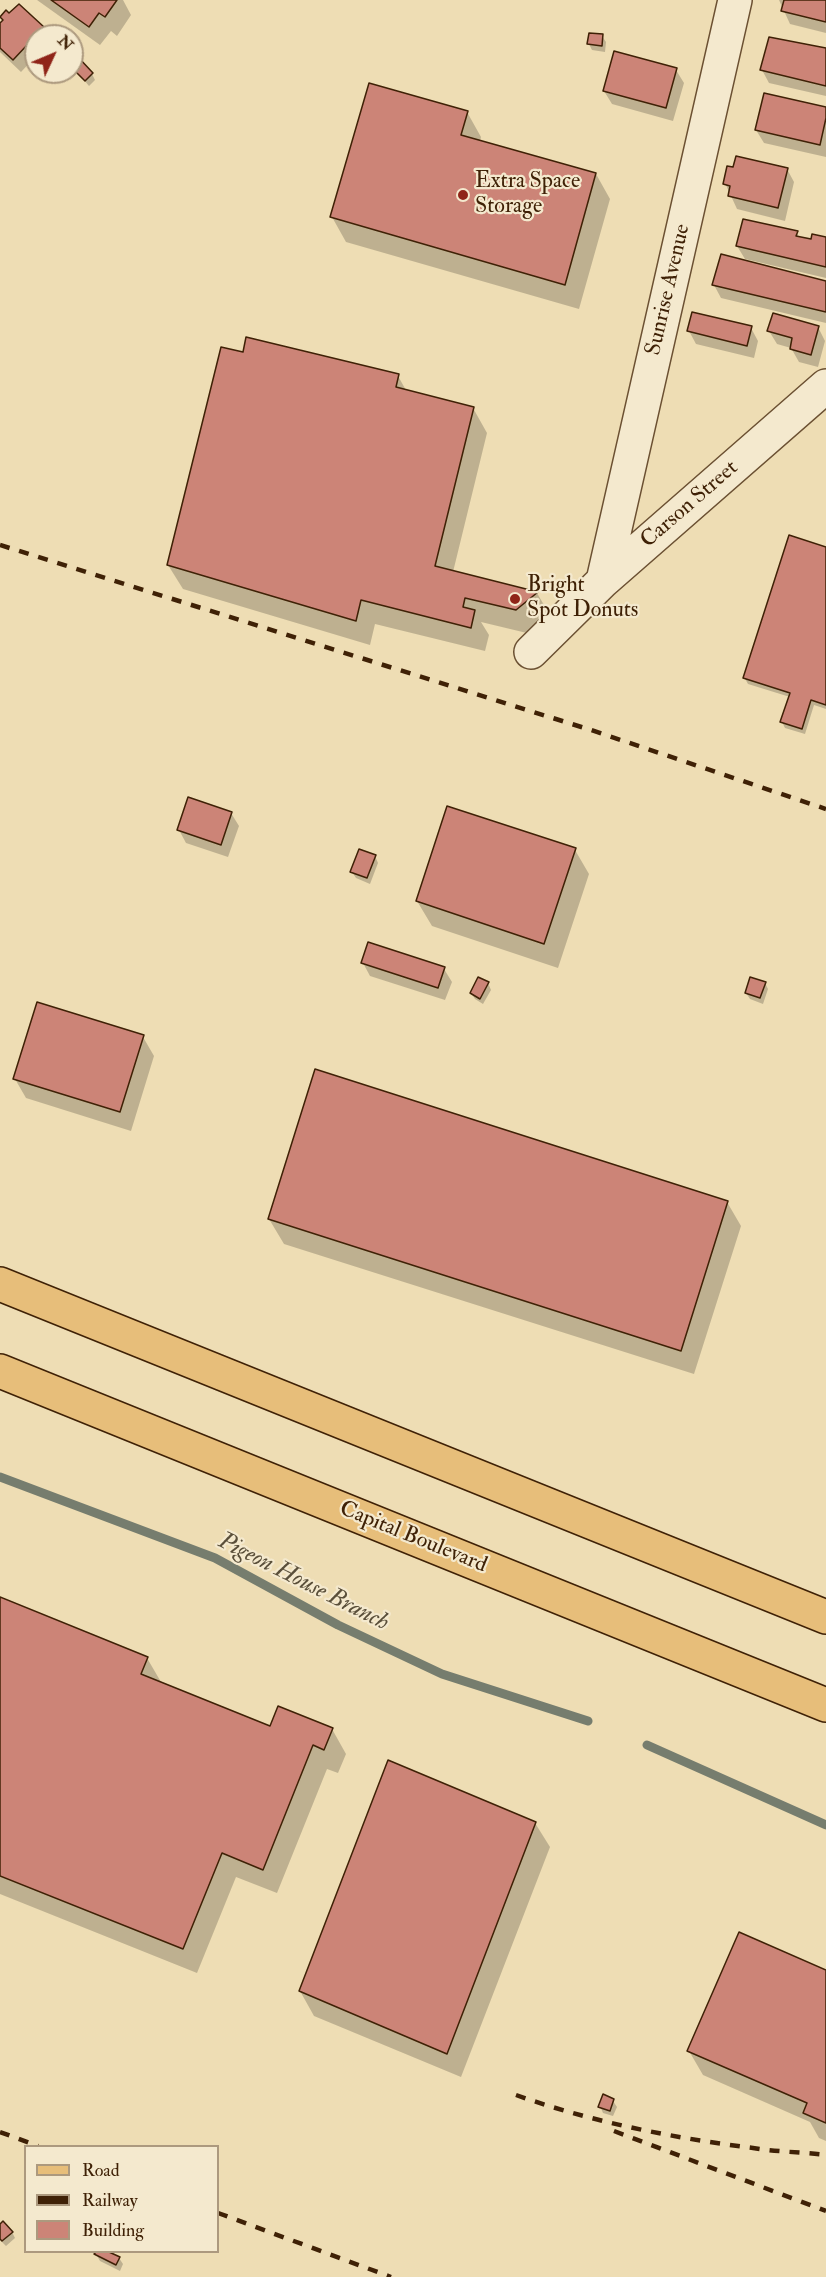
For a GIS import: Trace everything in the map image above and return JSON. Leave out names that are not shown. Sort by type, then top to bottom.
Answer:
[{"type":"main road","points":[[0,1284],[826,1617]]},
{"type":"main road","name":"Capital Boulevard","points":[[0,1371],[826,1705]]},
{"type":"street","name":"Sunrise Avenue","points":[[603,580],[735,0]]},
{"type":"street","name":"Carson Street","points":[[531,652],[603,580],[826,386]]},
{"type":"building","points":[[51,0],[117,0],[105,17],[99,13],[89,27]]},
{"type":"building","points":[[784,0],[826,0],[826,22],[781,11]]},
{"type":"building","points":[[19,4],[41,24],[24,24],[24,48],[13,60],[0,48],[0,23],[3,20],[0,17],[6,10],[9,13]]},
{"type":"building","points":[[589,33],[603,34],[602,46],[587,44]]},
{"type":"building","points":[[769,37],[826,48],[826,86],[760,70]]},
{"type":"building","points":[[614,51],[677,68],[666,108],[603,91]]},
{"type":"building","points":[[84,63],[93,73],[84,80]]},
{"type":"building","name":"Extra Space Storage","points":[[369,83],[468,111],[461,135],[596,173],[565,285],[330,217]]},
{"type":"building","points":[[764,93],[826,107],[820,145],[755,130]]},
{"type":"building","points":[[736,156],[788,168],[778,208],[728,196],[730,186],[723,184],[727,166],[733,167]]},
{"type":"building","points":[[743,219],[798,231],[796,236],[811,239],[812,234],[826,237],[826,267],[736,246]]},
{"type":"building","points":[[721,254],[826,281],[826,312],[712,285]]},
{"type":"building","points":[[692,312],[752,326],[747,346],[687,331]]},
{"type":"building","points":[[773,313],[819,326],[811,355],[790,349],[792,338],[767,331]]},
{"type":"building","points":[[246,337],[399,374],[396,387],[474,407],[435,566],[538,592],[516,610],[465,598],[463,607],[475,610],[471,628],[361,600],[356,621],[167,565],[221,347],[243,352]]},
{"type":"building","points":[[789,535],[826,547],[826,705],[811,700],[802,729],[780,722],[790,693],[743,678]]},
{"type":"building","points":[[188,797],[232,812],[221,845],[177,830]]},
{"type":"building","points":[[447,806],[576,848],[544,944],[416,901]]},
{"type":"building","points":[[359,849],[376,855],[367,878],[350,872]]},
{"type":"building","points":[[368,942],[445,967],[438,988],[361,963]]},
{"type":"building","points":[[478,977],[489,982],[480,999],[470,993]]},
{"type":"building","points":[[750,977],[766,982],[760,998],[745,993]]},
{"type":"building","points":[[37,1002],[144,1035],[120,1112],[13,1079]]},
{"type":"building","points":[[315,1069],[728,1201],[681,1351],[268,1219]]},
{"type":"building","points":[[0,1597],[148,1657],[141,1674],[270,1726],[278,1706],[333,1728],[324,1750],[313,1745],[263,1870],[222,1853],[183,1949],[0,1876]]},
{"type":"building","points":[[388,1760],[536,1822],[447,2054],[299,1991]]},
{"type":"building","points":[[739,1932],[826,1970],[826,2123],[803,2113],[807,2103],[687,2051]]},
{"type":"building","points":[[603,2094],[614,2099],[610,2111],[598,2107]]},
{"type":"building","points":[[3,2221],[13,2232],[2,2241],[0,2224]]},
{"type":"building","points":[[111,2253],[120,2257],[116,2265],[94,2254]]},
{"type":"waterway","name":"Pigeon House Branch","points":[[0,1477],[215,1558],[338,1625],[442,1674],[588,1721]]},
{"type":"waterway","name":"Pigeon House Branch","points":[[647,1745],[826,1825]]},
{"type":"railway","points":[[0,545],[591,730],[826,809]]},
{"type":"railway","points":[[516,2095],[603,2121],[663,2134],[723,2144],[826,2155]]},
{"type":"railway","points":[[614,2131],[826,2211]]},
{"type":"railway","points":[[0,2132],[35,2145]]},
{"type":"railway","points":[[219,2213],[391,2277]]},
{"type":"place","name":"Extra Space Storage","points":[[463,195]]},
{"type":"place","name":"Bright Spot Donuts","points":[[515,599]]}]
